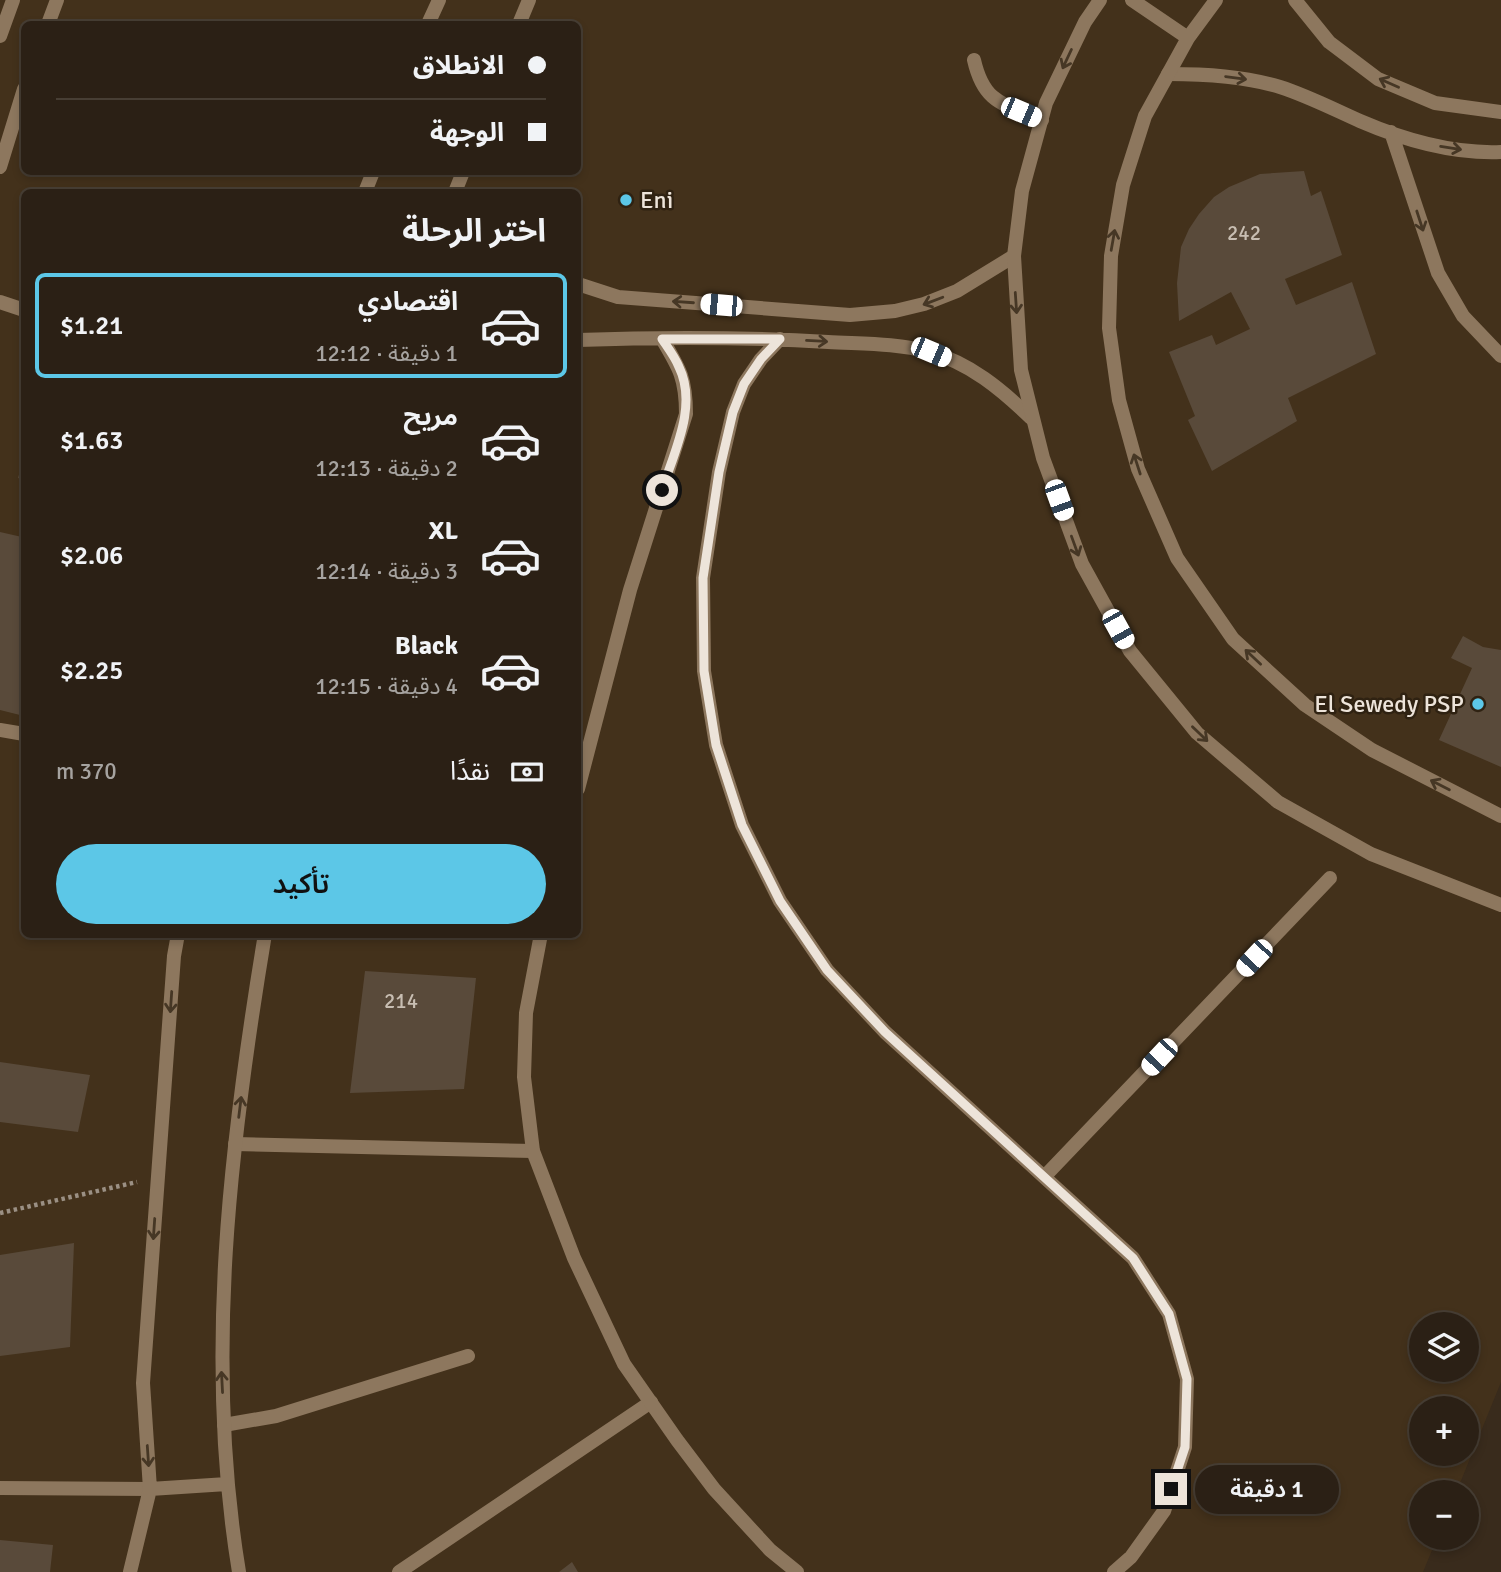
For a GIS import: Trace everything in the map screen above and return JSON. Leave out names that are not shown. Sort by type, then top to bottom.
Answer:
[{"type":"street","points":[[0,36],[13,0]]},
{"type":"street","points":[[49,21],[58,0]]},
{"type":"street","points":[[429,21],[439,0]]},
{"type":"street","points":[[520,21],[529,0]]},
{"type":"street","points":[[1100,0],[1085,22],[1046,103],[1023,191],[1014,256],[1021,370],[1031,418],[1082,564],[1130,650],[1197,733],[1278,802],[1371,854],[1501,905]]},
{"type":"street","points":[[1132,0],[1188,38]]},
{"type":"street","points":[[1216,0],[1188,38],[1145,117],[1123,185],[1111,256],[1109,328],[1119,400],[1138,469],[1177,558],[1233,639],[1305,705],[1371,750],[1501,816]]},
{"type":"street","points":[[1295,0],[1329,42],[1378,79],[1435,103],[1501,112]]},
{"type":"street","points":[[974,60],[978,78],[991,97],[1042,120]]},
{"type":"street","points":[[1168,74],[1242,78],[1314,99],[1420,143],[1483,153],[1501,152]]},
{"type":"street","points":[[0,167],[21,99]]},
{"type":"street","points":[[1391,132],[1438,273],[1463,316],[1501,356]]},
{"type":"street","points":[[581,285],[618,297],[850,316],[895,311],[925,304],[957,291],[1014,256]]},
{"type":"street","points":[[0,302],[21,309]]},
{"type":"street","points":[[581,778],[631,590],[686,414],[686,387],[680,368],[662,339]]},
{"type":"street","points":[[581,340],[780,339],[891,345],[931,352],[968,368],[1002,390],[1031,418]]},
{"type":"street","points":[[780,339],[761,359],[744,384],[733,412],[719,472],[703,578],[704,671],[716,745],[742,825],[780,901],[827,970],[885,1032],[1133,1258],[1169,1314],[1187,1379],[1185,1447],[1164,1511],[1131,1557],[1114,1572]]},
{"type":"street","points":[[0,730],[21,734]]},
{"type":"street","points":[[1045,1176],[1330,878]]},
{"type":"street","points":[[130,1572],[150,1489],[143,1383],[178,938]]},
{"type":"street","points":[[239,1572],[227,1484],[221,1370],[224,1269],[235,1144],[264,938]]},
{"type":"street","points":[[540,938],[526,1013],[524,1077],[533,1151],[574,1258],[624,1364],[650,1402],[714,1489],[770,1550],[797,1572]]},
{"type":"street","points":[[235,1144],[533,1151]]},
{"type":"street","points":[[224,1425],[276,1416],[468,1356]]},
{"type":"street","points":[[399,1572],[650,1402]]},
{"type":"street","points":[[0,1488],[150,1489],[227,1484]]},
{"type":"path","points":[[0,1213],[158,1177]]},
{"type":"shaded area","points":[[0,0],[1501,0],[1501,1382],[1479,1436],[1479,1396],[1409,1396],[1409,1466],[1467,1466],[1461,1480],[1409,1480],[1409,1550],[1432,1550],[1423,1572],[0,1572]]},
{"type":"building","points":[[1304,171],[1311,196],[1321,191],[1342,255],[1285,279],[1296,305],[1352,282],[1376,354],[1288,398],[1297,421],[1212,471],[1188,420],[1195,416],[1169,352],[1212,335],[1216,345],[1250,329],[1231,292],[1179,321],[1177,283],[1181,247],[1199,214],[1214,197],[1229,187],[1260,174]]},
{"type":"building","points":[[0,532],[21,537],[21,715],[0,710]]},
{"type":"building","name":"El Sewedy PSP","points":[[1463,636],[1483,647],[1501,650],[1501,767],[1439,740],[1472,668],[1451,658]]},
{"type":"building","points":[[365,971],[476,978],[464,1089],[350,1093]]},
{"type":"building","points":[[0,1062],[90,1075],[78,1132],[0,1122]]},
{"type":"building","points":[[74,1243],[70,1347],[0,1356],[0,1255]]},
{"type":"building","points":[[0,1540],[53,1545],[50,1572],[0,1572]]},
{"type":"building","points":[[572,1562],[578,1572],[559,1572]]},
{"type":"place","name":"Eni","points":[[626,200]]},
{"type":"place","name":"El Sewedy PSP","points":[[1478,704]]},
{"type":"route","points":[[662,490],[686,414],[686,387],[680,368],[662,339],[780,339],[761,359],[744,384],[733,412],[719,472],[703,578],[704,671],[716,745],[742,825],[780,901],[827,970],[885,1032],[1133,1258],[1169,1314],[1187,1379],[1185,1447],[1171,1489]]}]
